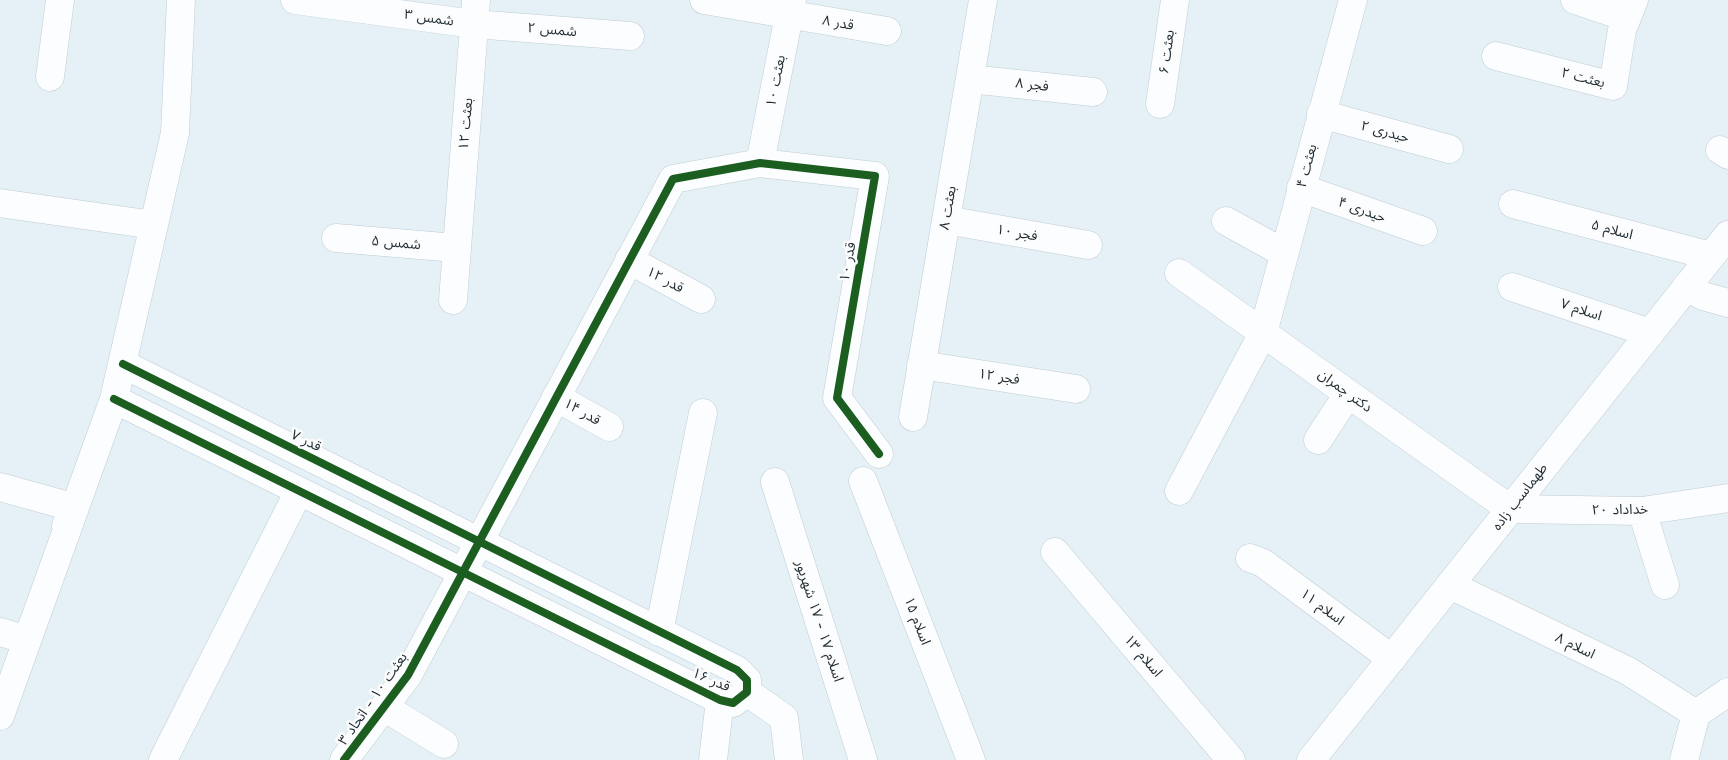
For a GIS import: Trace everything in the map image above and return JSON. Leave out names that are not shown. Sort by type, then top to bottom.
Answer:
[{"type":"street","points":[[50,77],[60,0]]},
{"type":"street","points":[[0,716],[114,399],[123,364],[175,133],[181,0]]},
{"type":"street","name":"شمس ۳","points":[[295,0],[475,12]]},
{"type":"street","name":"قدر ۸","points":[[704,0],[791,7],[887,31]]},
{"type":"street","name":"بعثت ۸","points":[[913,417],[983,0]]},
{"type":"street","name":"بعثت ۶","points":[[1160,104],[1175,0]]},
{"type":"street","name":"بعثت ۴","points":[[1179,491],[1264,333],[1301,188],[1353,0]]},
{"type":"street","points":[[1575,0],[1630,8]]},
{"type":"street","name":"بعثت ۱۰","points":[[760,163],[791,7]]},
{"type":"street","name":"بعثت ۲","points":[[1496,56],[1613,86],[1630,8]]},
{"type":"street","name":"شمس ۲","points":[[475,12],[630,36]]},
{"type":"street","name":"بعثت ۱۲","points":[[453,300],[475,12]]},
{"type":"street","name":"فجر ۸","points":[[970,79],[1093,92]]},
{"type":"street","name":"حیدری ۲","points":[[1322,114],[1449,149]]},
{"type":"street","name":"بعثت ۱۰ - اتحاد ۳","points":[[344,760],[408,675],[672,179],[760,163]]},
{"type":"street","name":"قدر ۱۰","points":[[760,163],[875,176],[837,398],[879,454]]},
{"type":"street","name":"حیدری ۴","points":[[1301,188],[1423,231]]},
{"type":"street","points":[[0,203],[154,225]]},
{"type":"street","name":"اسلام ۵","points":[[1513,204],[1711,256]]},
{"type":"street","name":"فجر ۱۰","points":[[946,220],[1088,245]]},
{"type":"street","points":[[1226,221],[1284,253]]},
{"type":"street","name":"طهماسب زاده","points":[[1311,760],[1728,234]]},
{"type":"street","name":"شمس ۵","points":[[336,238],[456,248]]},
{"type":"street","name":"قدر ۱۲","points":[[629,260],[701,300]]},
{"type":"street","name":"دکتر چمران","points":[[1179,273],[1510,509]]},
{"type":"street","name":"اسلام ۷","points":[[1512,287],[1650,333]]},
{"type":"street","points":[[1686,287],[1703,296],[1728,304]]},
{"type":"street","name":"قدر ۷","points":[[123,364],[478,541]]},
{"type":"street","name":"فجر ۱۲","points":[[922,365],[1076,389]]},
{"type":"street","points":[[1318,440],[1348,394]]},
{"type":"street","name":"قدر ۱۴","points":[[556,397],[609,427]]},
{"type":"street","points":[[114,399],[462,572]]},
{"type":"street","points":[[659,632],[703,413]]},
{"type":"street","name":"اسلام ۱۵","points":[[863,481],[971,760]]},
{"type":"street","name":"اسلام ۱۷ - ۱۷ شهریور","points":[[775,482],[864,760]]},
{"type":"street","points":[[0,487],[72,507],[27,640]]},
{"type":"street","points":[[163,760],[299,491]]},
{"type":"street","name":"خداداد ۲۰","points":[[1510,509],[1642,511],[1728,498]]},
{"type":"street","points":[[1642,511],[1665,585]]},
{"type":"street","name":"قدر ۱۶","points":[[462,572],[720,700],[733,703],[747,692],[746,680],[737,670],[478,541]]},
{"type":"street","name":"اسلام ۱۳","points":[[1055,552],[1231,760]]},
{"type":"street","name":"اسلام ۱۱","points":[[1250,558],[1263,563],[1392,659]]},
{"type":"street","name":"اسلام ۸","points":[[1450,585],[1628,671],[1696,714]]},
{"type":"street","points":[[0,632],[27,640]]},
{"type":"street","points":[[747,692],[784,718],[789,760]]},
{"type":"street","points":[[1684,760],[1696,714],[1728,692]]},
{"type":"street","points":[[713,760],[720,700]]},
{"type":"street","points":[[384,707],[444,744]]},
{"type":"cycle path","points":[[344,760],[408,675],[673,179],[760,163],[875,176],[837,398],[879,454]]},
{"type":"cycle path","points":[[114,399],[720,700],[733,703],[747,692],[747,680],[737,670],[123,364]]}]
